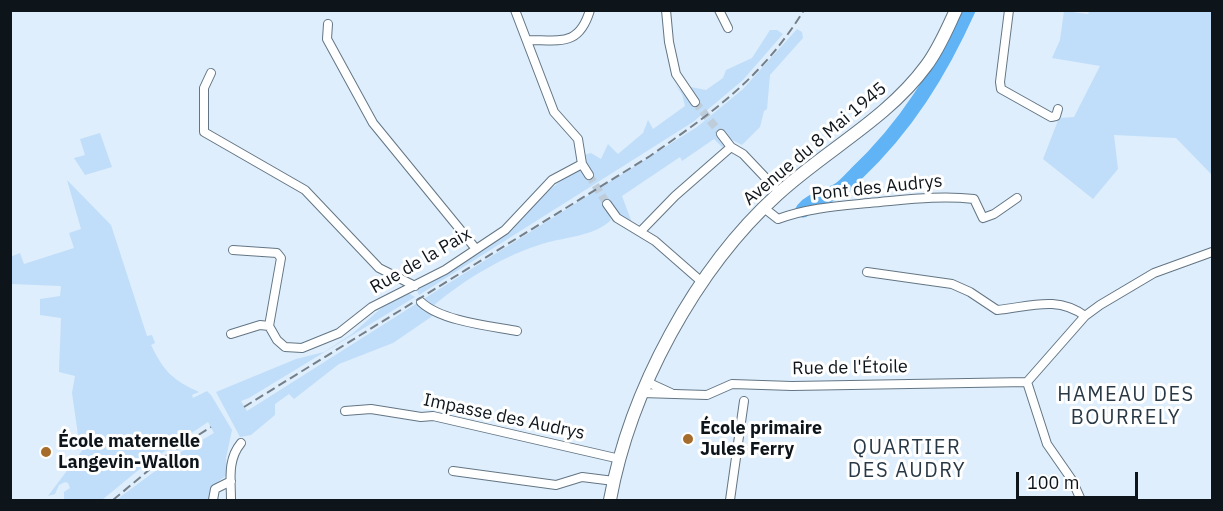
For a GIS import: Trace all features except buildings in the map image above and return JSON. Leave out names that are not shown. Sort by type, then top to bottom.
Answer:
[{"type":"main road","name":"Avenue du 8 Mai 1945","points":[[610,501],[620,459],[645,388],[703,283],[734,240],[779,192],[903,93],[935,54],[956,10]]},
{"type":"street","points":[[515,10],[554,112],[578,139],[582,164],[589,175]]},
{"type":"street","points":[[528,40],[567,40],[575,37],[585,25],[590,10]]},
{"type":"street","points":[[666,10],[669,42],[676,74],[694,102]]},
{"type":"street","points":[[719,10],[728,28]]},
{"type":"street","points":[[1009,10],[999,85],[1004,92],[1051,117],[1056,116],[1058,110]]},
{"type":"street","points":[[328,24],[327,39],[373,123],[476,249]]},
{"type":"street","points":[[211,73],[204,88],[204,132],[306,190],[379,268],[416,292],[428,309],[460,320],[517,331]]},
{"type":"street","points":[[721,134],[731,147],[743,154],[779,192]]},
{"type":"street","points":[[641,231],[675,196],[731,147]]},
{"type":"street","name":"Rue de la Paix","points":[[269,326],[277,340],[285,347],[302,348],[339,333],[372,307],[416,292],[505,230],[545,186],[582,164]]},
{"type":"street","name":"Pont des Audrys","points":[[764,208],[778,219],[807,211],[841,206],[943,196],[974,199],[983,218],[994,214],[1017,198]]},
{"type":"street","points":[[606,204],[617,218],[641,231],[667,250],[703,283]]},
{"type":"street","points":[[231,333],[260,325],[269,326],[281,258],[277,253],[233,250]]},
{"type":"street","points":[[1081,501],[1072,480],[1047,444],[1027,382],[1085,316],[1154,273],[1212,252]]},
{"type":"street","points":[[867,272],[952,284],[970,292],[997,310],[1048,302],[1077,310],[1085,316]]},
{"type":"street","name":"Rue de l'Étoile","points":[[645,388],[675,394],[707,394],[732,384],[792,386],[1027,382]]},
{"type":"street","points":[[730,501],[744,401]]},
{"type":"street","name":"Impasse des Audrys","points":[[345,411],[371,409],[421,417],[433,416],[620,459]]},
{"type":"street","points":[[231,501],[232,454],[241,443]]},
{"type":"street","points":[[453,471],[556,485],[582,477],[614,481]]},
{"type":"street","points":[[213,501],[216,489],[231,481]]},
{"type":"shaded area","points":[[1090,10],[1212,11],[1212,175],[1176,138],[1114,135],[1118,169],[1093,199],[1043,159],[1059,118],[1074,117],[1100,66],[1052,58],[1060,40],[1064,11],[1088,14]]},
{"type":"shaded area","points":[[797,29],[802,32],[803,38],[770,75],[767,109],[764,111],[760,127],[742,145],[728,138],[723,148],[714,139],[682,161],[680,157],[622,196],[632,223],[608,210],[611,220],[597,230],[545,243],[515,254],[472,277],[433,306],[422,300],[697,127],[743,89]]},
{"type":"shaded area","points":[[770,30],[777,30],[783,34],[743,80],[693,122],[419,295],[417,290],[489,247],[569,175],[580,170],[591,174],[584,155],[591,153],[601,159],[608,144],[618,154],[643,133],[648,120],[653,129],[685,106],[682,94],[675,85],[691,101],[691,87],[706,90],[723,78],[726,70],[752,58]]},
{"type":"shaded area","points":[[100,133],[112,167],[85,175],[74,158],[85,155],[80,139]]},
{"type":"shaded area","points":[[67,180],[111,225],[147,336],[152,335],[155,343],[151,345],[160,362],[176,379],[199,392],[192,395],[193,398],[207,391],[232,430],[226,458],[227,475],[215,484],[210,500],[116,500],[181,452],[214,433],[208,422],[147,463],[102,500],[64,500],[64,492],[70,488],[65,482],[59,485],[55,494],[48,496],[93,436],[78,435],[72,393],[75,376],[59,372],[61,318],[40,315],[40,299],[60,296],[61,286],[11,284],[10,257],[20,253],[24,264],[74,248],[69,233],[81,229]]},
{"type":"shaded area","points":[[408,293],[415,297],[249,398],[241,401],[247,411],[419,302],[423,311],[434,315],[393,343],[339,364],[294,399],[289,394],[275,404],[275,415],[251,435],[240,437],[216,392],[296,359],[324,352],[352,334],[387,303]]},
{"type":"waterway","points":[[803,210],[811,203],[843,187],[891,137],[933,77],[968,10]]},
{"type":"tunnel","points":[[695,102],[721,134]]},
{"type":"tunnel","points":[[589,175],[607,204]]},
{"type":"railway","points":[[244,407],[673,140],[735,92],[771,55],[804,10]]},
{"type":"railway","points":[[113,500],[167,455],[211,427]]},
{"type":"place","name":"École primaire Jules Ferry","points":[[688,439]]},
{"type":"place","name":"École maternelle Langevin-Wallon","points":[[46,452]]},
{"type":"district","name":"HAMEAU DES BOURRELY","points":[[1126,406]]},
{"type":"district","name":"QUARTIER DES AUDRY","points":[[907,460]]}]
